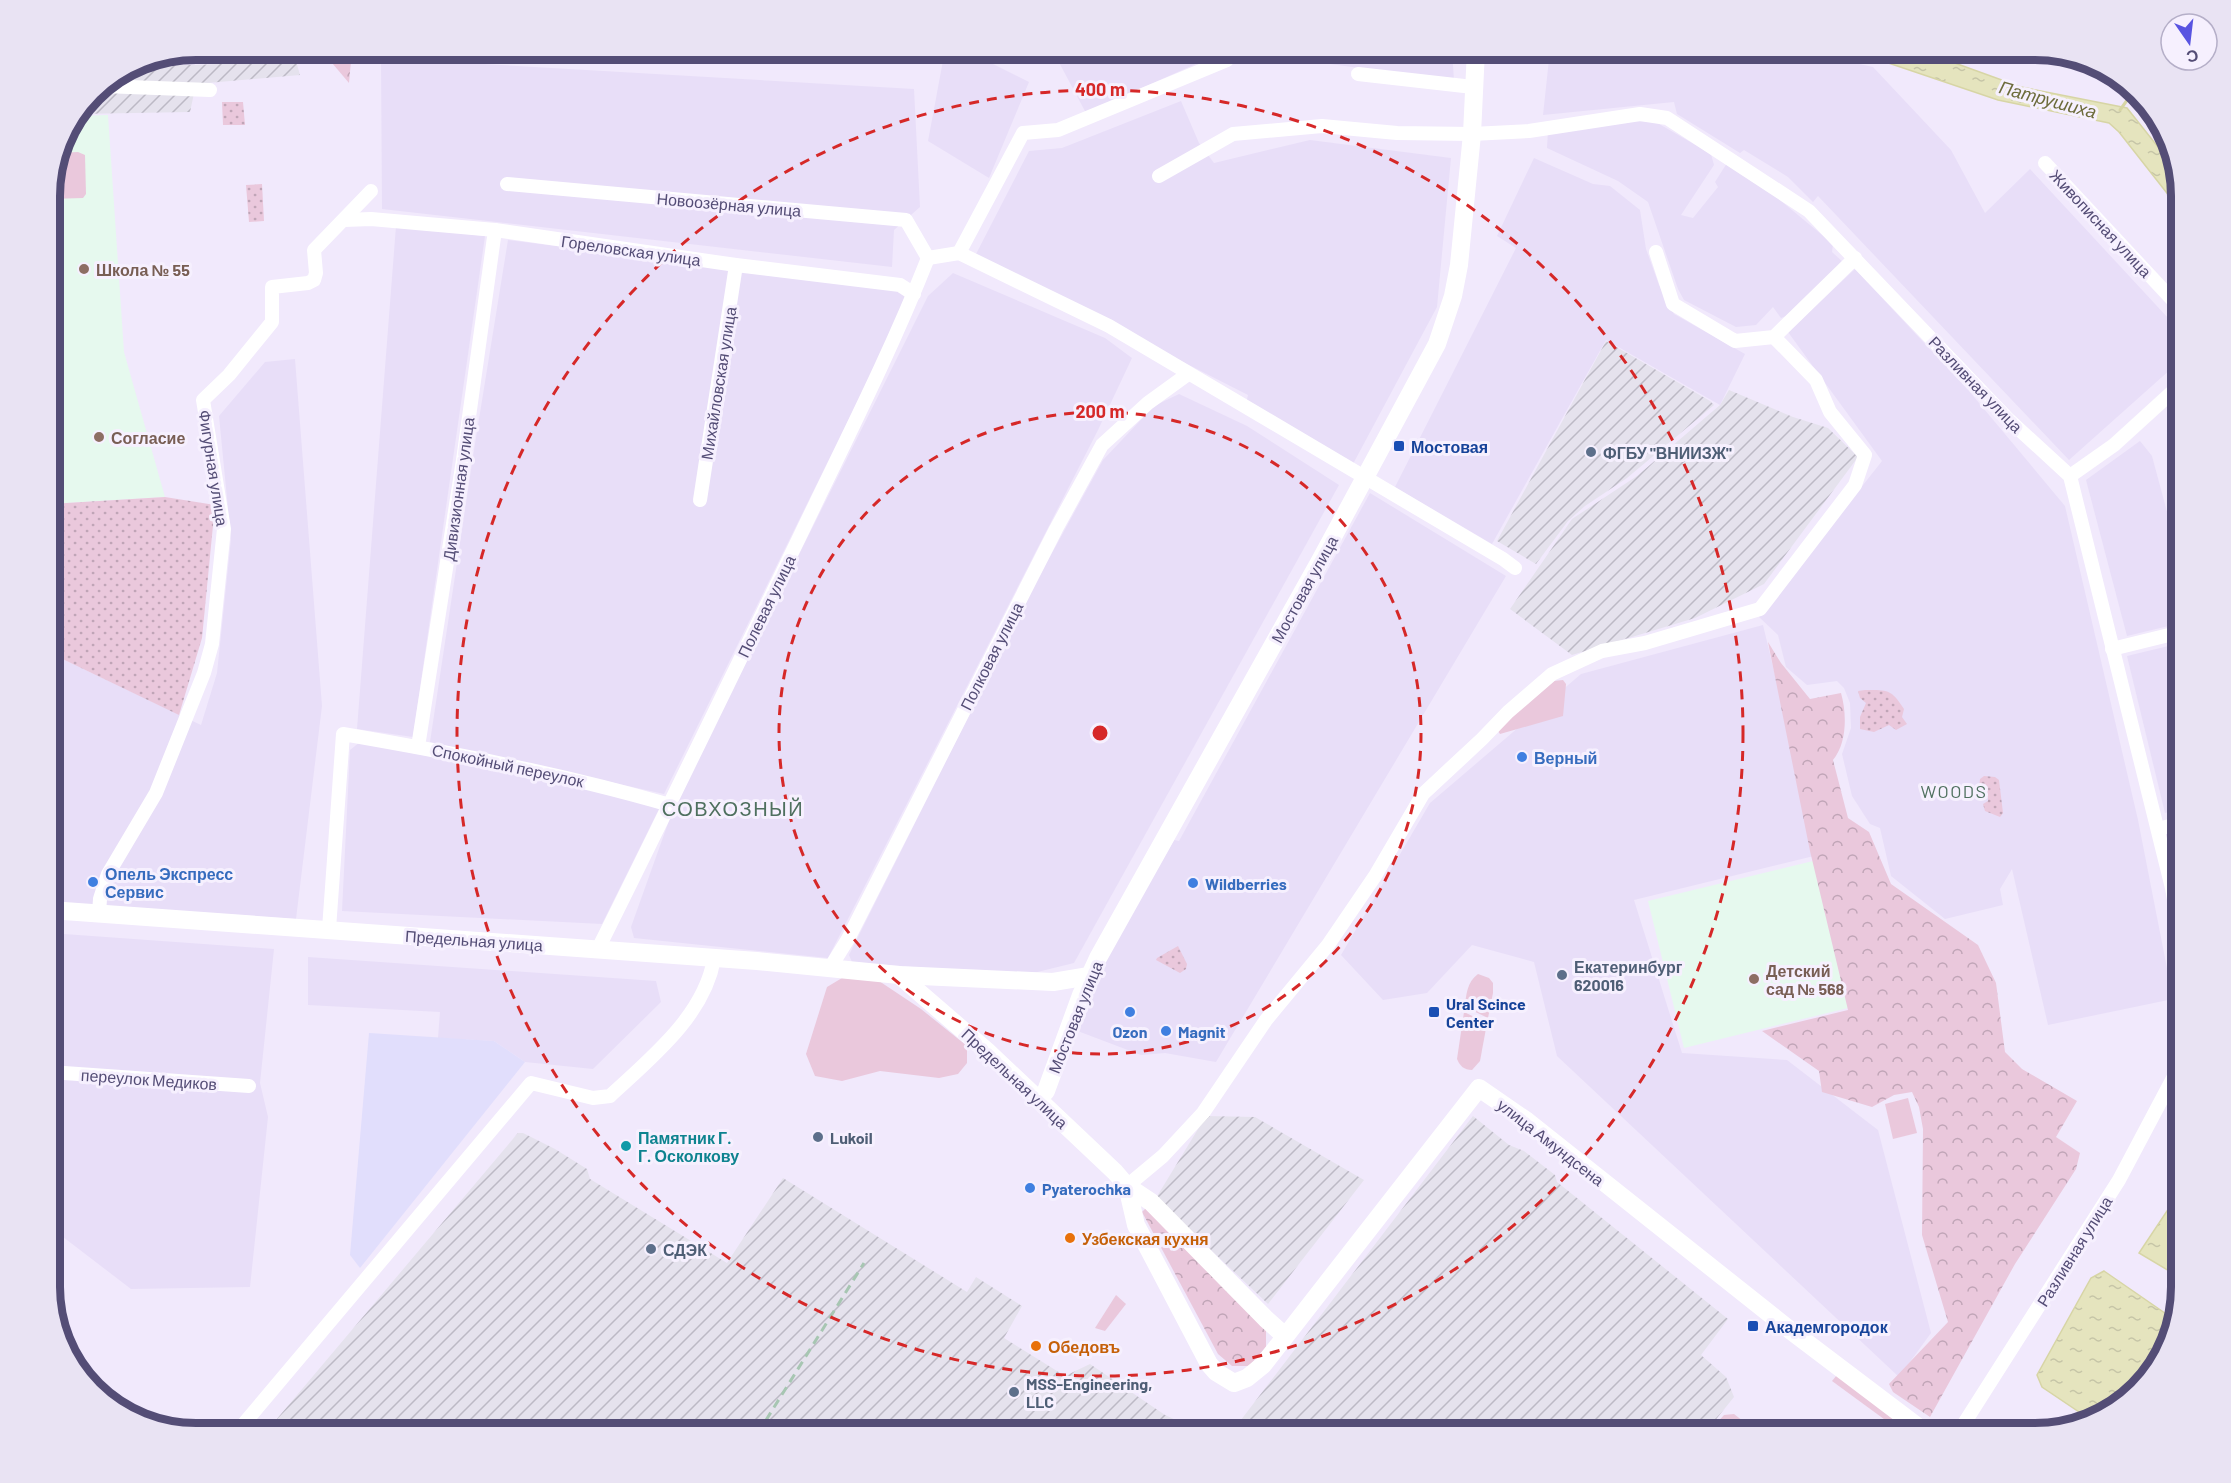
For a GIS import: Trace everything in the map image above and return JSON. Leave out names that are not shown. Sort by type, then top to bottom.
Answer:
[{"type":"street","points":[[959,253],[1023,133],[1058,130],[1227,60]]},
{"type":"street","name":"Мостовая улица","points":[[1038,1100],[1046,1092],[1089,976],[1437,344],[1453,296],[1460,254],[1472,134],[1475,60]]},
{"type":"street","points":[[1358,74],[1473,87]]},
{"type":"street","points":[[115,86],[210,90]]},
{"type":"street","name":"Разливная улица","points":[[1159,176],[1233,134],[1322,126],[1397,133],[1472,134],[1529,131],[1640,114],[1667,118],[1809,211],[2009,420],[2070,476]]},
{"type":"street","name":"Живописная улица","points":[[2045,163],[2171,298]]},
{"type":"street","name":"Новоозёрная улица","points":[[507,184],[906,220],[928,258]]},
{"type":"street","name":"Фигурная улица","points":[[99,913],[100,899],[108,874],[156,793],[204,673],[212,644],[224,529],[203,400],[229,375],[272,322],[272,287],[308,283],[314,280],[316,273],[314,250],[371,191]]},
{"type":"street","name":"Гореловская улица","points":[[344,220],[371,219],[495,230],[736,265],[900,285],[914,294]]},
{"type":"street","name":"Дивизионная улица","points":[[418,747],[463,460],[495,230]]},
{"type":"street","points":[[1656,252],[1673,304],[1735,341],[1774,337],[1855,258]]},
{"type":"street","points":[[928,258],[959,253],[1108,326],[1515,568]]},
{"type":"street","name":"Полевая улица","points":[[598,950],[867,396],[928,258]]},
{"type":"street","name":"Михайловская улица","points":[[700,500],[736,265]]},
{"type":"street","points":[[1127,1186],[1163,1156],[1203,1113],[1266,1020],[1328,945],[1375,876],[1424,794],[1482,740],[1508,712],[1552,674],[1602,651],[1645,644],[1760,609],[1855,485],[1865,455],[1830,412],[1816,380],[1774,337]]},
{"type":"street","name":"Полковая улица","points":[[830,968],[848,939],[1056,529],[1102,445],[1148,403],[1188,374]]},
{"type":"street","points":[[2171,393],[2114,446],[2070,476],[2171,884]]},
{"type":"street","points":[[2112,649],[2171,634]]},
{"type":"street","name":"Спокойный переулок","points":[[329,929],[343,734],[594,783],[670,805]]},
{"type":"street","points":[[2158,830],[2171,826]]},
{"type":"street","name":"Предельная улица","points":[[60,911],[329,929],[899,975],[1053,981],[1089,976]]},
{"type":"street","points":[[245,1423],[531,1083],[593,1098],[610,1096],[690,1017],[711,975],[714,959]]},
{"type":"street","name":"Предельная улица","points":[[899,975],[979,1044],[1127,1186],[1151,1202],[1285,1336]]},
{"type":"street","name":"переулок Медиков","points":[[60,1073],[249,1086]]},
{"type":"street","name":"Разливная улица","points":[[1965,1423],[2119,1180],[2171,1082]]},
{"type":"street","name":"улица Амундсена","points":[[1127,1186],[1136,1225],[1209,1364],[1216,1372],[1234,1383],[1247,1378],[1263,1365],[1479,1088],[1527,1121],[1790,1330],[1912,1423]]},
{"type":"shaded area","points":[[381,60],[415,60],[914,89],[920,207],[894,230],[892,267],[382,209]]},
{"type":"shaded area","points":[[943,60],[985,60],[1029,82],[989,178],[928,141]]},
{"type":"shaded area","points":[[1058,60],[1205,60],[1086,113]]},
{"type":"shaded area","points":[[1300,60],[1453,60],[1454,81]]},
{"type":"shaded area","points":[[1549,60],[1841,60],[1873,67],[1951,150],[1985,213],[2030,169],[2171,321],[2171,369],[2069,460],[1818,196],[1813,202],[1788,177],[1744,150],[1740,153],[1677,114],[1674,102],[1543,115]]},
{"type":"shaded area","points":[[296,61],[300,75],[196,84],[190,112],[88,114],[113,88],[144,70],[163,64]]},
{"type":"shaded area","points":[[1181,101],[1199,143],[1214,163],[1310,140],[1451,158],[1437,307],[1353,464],[1245,407],[1248,395],[975,256],[1029,151],[1062,148]]},
{"type":"shaded area","points":[[108,115],[124,352],[165,497],[60,503],[60,187],[70,144],[87,116]]},
{"type":"shaded area","points":[[1654,121],[1711,154],[1714,165],[1681,215],[1693,218],[1718,187],[1715,182],[1727,163],[1769,191],[1833,244],[1832,252],[1844,263],[1791,314],[1781,318],[1773,307],[1756,325],[1736,327],[1684,300],[1678,289],[1648,202],[1618,181],[1547,148],[1548,131],[1601,122]]},
{"type":"shaded area","points":[[1534,158],[1593,184],[1610,186],[1640,210],[1646,249],[1659,285],[1674,314],[1745,354],[1720,405],[1606,340],[1492,544],[1395,487],[1516,248],[1497,236]]},
{"type":"shaded area","points":[[396,226],[485,236],[413,737],[357,729]]},
{"type":"shaded area","points":[[508,240],[892,288],[908,299],[664,794],[430,742]]},
{"type":"shaded area","points":[[1855,269],[1969,391],[2065,506],[2138,820],[2171,989],[2171,999],[2048,1025],[2012,869],[2000,889],[2003,905],[1945,919],[1891,876],[1880,828],[1870,824],[1852,796],[1842,754],[1851,728],[1850,703],[1844,688],[1837,681],[1807,685],[1786,667],[1778,635],[1759,617],[1882,461],[1788,332]]},
{"type":"shaded area","points":[[953,273],[1105,338],[1132,358],[1098,430],[828,958],[634,938],[631,927],[676,801],[928,296]]},
{"type":"shaded area","points":[[1606,341],[1714,405],[1627,478],[1585,506],[1568,521],[1536,564],[1497,541]]},
{"type":"shaded area","points":[[295,359],[322,706],[296,919],[60,903],[60,658],[201,725],[217,673],[231,539],[219,416],[265,362]]},
{"type":"shaded area","points":[[1729,390],[1793,417],[1828,428],[1858,457],[1764,584],[1695,618],[1572,655],[1510,609],[1572,519],[1637,476],[1720,405]]},
{"type":"shaded area","points":[[1179,394],[1247,426],[1339,485],[1074,963],[1021,976],[852,962],[849,955],[1029,595],[1103,460],[1154,406]]},
{"type":"shaded area","points":[[2140,441],[2152,456],[2171,527],[2171,625],[2127,636],[2086,480]]},
{"type":"shaded area","points":[[1370,493],[1506,576],[1216,1062],[1165,1053],[1141,1055],[1075,1030],[1099,971],[1174,840],[1179,841]]},
{"type":"shaded area","points":[[1763,625],[1818,855],[1634,900],[1682,1053],[1787,1060],[1878,1130],[1931,1333],[1899,1377],[1557,1056],[1534,962],[1472,945],[1427,993],[1383,1000],[1341,955],[1430,803],[1581,674]]},
{"type":"shaded area","points":[[2171,645],[2171,812],[2165,813],[2127,656]]},
{"type":"shaded area","points":[[360,742],[647,802],[659,809],[602,924],[342,911],[350,750]]},
{"type":"shaded area","name":"Детский сад № 568","points":[[1813,861],[1848,1008],[1684,1048],[1648,901]]},
{"type":"shaded area","points":[[60,934],[274,949],[260,1083],[268,1117],[250,1287],[131,1289],[60,1235]]},
{"type":"shaded area","points":[[308,957],[656,981],[661,1002],[593,1069],[525,1062],[494,1041],[438,1038],[440,1012],[308,1005]]},
{"type":"shaded area","points":[[369,1033],[494,1041],[525,1062],[360,1268],[350,1255]]},
{"type":"shaded area","points":[[1206,1116],[1255,1117],[1364,1180],[1268,1304],[1156,1198]]},
{"type":"shaded area","points":[[1473,1116],[1509,1145],[1524,1151],[1555,1175],[1557,1182],[1728,1319],[1701,1355],[1726,1377],[1734,1397],[1713,1423],[1239,1423]]},
{"type":"shaded area","points":[[518,1133],[523,1133],[555,1149],[587,1169],[590,1179],[727,1263],[783,1178],[967,1292],[976,1277],[1022,1306],[1004,1338],[1065,1376],[1090,1364],[1165,1415],[1178,1421],[1176,1423],[273,1423]]},
{"type":"green space","points":[[329,60],[351,60],[349,83]]},
{"type":"green space","points":[[222,102],[243,102],[245,125],[223,125]]},
{"type":"green space","points":[[78,152],[85,155],[86,194],[83,198],[60,199],[61,179],[67,153]]},
{"type":"green space","points":[[262,184],[264,221],[249,222],[246,185]]},
{"type":"green space","points":[[165,497],[215,505],[202,638],[179,715],[60,658],[60,503]]},
{"type":"green space","points":[[1768,642],[1781,663],[1810,699],[1841,693],[1844,710],[1843,737],[1833,760],[1848,818],[1869,832],[1891,884],[1978,945],[1996,983],[2005,1052],[2022,1069],[2077,1101],[2056,1137],[2080,1153],[2076,1169],[2015,1264],[1930,1417],[1893,1392],[1889,1384],[1948,1322],[1922,1235],[1923,1129],[1919,1107],[1912,1092],[1894,1095],[1872,1107],[1822,1092],[1819,1071],[1762,1031],[1848,1010],[1810,851]]},
{"type":"green space","points":[[1563,680],[1566,684],[1563,716],[1500,734],[1499,727],[1554,681]]},
{"type":"green space","points":[[1858,691],[1892,694],[1904,709],[1902,717],[1907,724],[1896,730],[1889,725],[1874,732],[1860,729],[1860,717],[1866,703],[1860,698]]},
{"type":"green space","points":[[1984,776],[1995,777],[1999,780],[2003,813],[2000,817],[1985,811],[1983,804],[1988,801],[1988,797],[1978,796],[1980,779]]},
{"type":"green space","points":[[1178,946],[1187,964],[1186,969],[1180,973],[1156,960]]},
{"type":"green space","points":[[1478,974],[1489,978],[1493,983],[1488,1018],[1465,1007],[1469,985]]},
{"type":"green space","points":[[842,978],[876,979],[921,1009],[967,1046],[967,1063],[958,1074],[939,1078],[880,1071],[842,1081],[815,1076],[806,1054],[827,987]]},
{"type":"green space","points":[[1464,1012],[1487,1023],[1480,1061],[1472,1070],[1463,1067],[1457,1059]]},
{"type":"green space","points":[[1908,1098],[1917,1133],[1893,1139],[1885,1104]]},
{"type":"green space","points":[[1148,1206],[1266,1330],[1266,1347],[1249,1366],[1232,1366],[1218,1354],[1142,1212]]},
{"type":"green space","points":[[1116,1295],[1126,1304],[1105,1331],[1095,1328]]},
{"type":"green space","points":[[1837,1375],[1899,1423],[1889,1423],[1832,1381]]},
{"type":"green space","points":[[1734,1414],[1745,1423],[1717,1423],[1724,1415]]},
{"type":"water","name":"Патрушиха","points":[[1880,60],[1947,60],[2021,87],[2127,108],[2164,155],[2170,179],[2171,198],[2119,132],[2109,123],[1998,100]]},
{"type":"water","points":[[2171,1205],[2171,1272],[2139,1253]]},
{"type":"water","points":[[2104,1271],[2168,1315],[2157,1347],[2137,1377],[2110,1400],[2083,1414],[2042,1387],[2037,1375],[2091,1278]]},
{"type":"waterway","points":[[2120,110],[2129,98]]},
{"type":"railway","points":[[764,1423],[864,1263]]},
{"type":"place","name":"Школа № 55","points":[[84,269]]},
{"type":"place","name":"Согласие","points":[[99,437]]},
{"type":"place","name":"Мостовая","points":[[1399,446]]},
{"type":"place","name":"ФГБУ \"ВНИИЗЖ\"","points":[[1591,452]]},
{"type":"place","name":"Верный","points":[[1522,757]]},
{"type":"place","name":"Опель Экспресс Сервис","points":[[93,882]]},
{"type":"place","name":"Wildberries","points":[[1193,883]]},
{"type":"place","name":"Екатеринбург 620016","points":[[1562,975]]},
{"type":"place","name":"Детский сад № 568","points":[[1754,979]]},
{"type":"place","name":"Ozon","points":[[1130,1012]]},
{"type":"place","name":"Ural Scince Center","points":[[1434,1012]]},
{"type":"place","name":"Magnit","points":[[1166,1031]]},
{"type":"place","name":"Lukoil","points":[[818,1137]]},
{"type":"place","name":"Памятник Г. Г. Осколкову","points":[[626,1146]]},
{"type":"place","name":"Pyaterochka","points":[[1030,1188]]},
{"type":"place","name":"Узбекская кухня","points":[[1070,1238]]},
{"type":"place","name":"СДЭК","points":[[651,1249]]},
{"type":"place","name":"Академгородок","points":[[1753,1326]]},
{"type":"place","name":"Обедовъ","points":[[1036,1346]]},
{"type":"place","name":"MSS-Engineering, LLC","points":[[1014,1392]]},
{"type":"district","name":"WOODS","points":[[1954,791]]},
{"type":"district","name":"СОВХОЗНЫЙ","points":[[733,808]]}]
